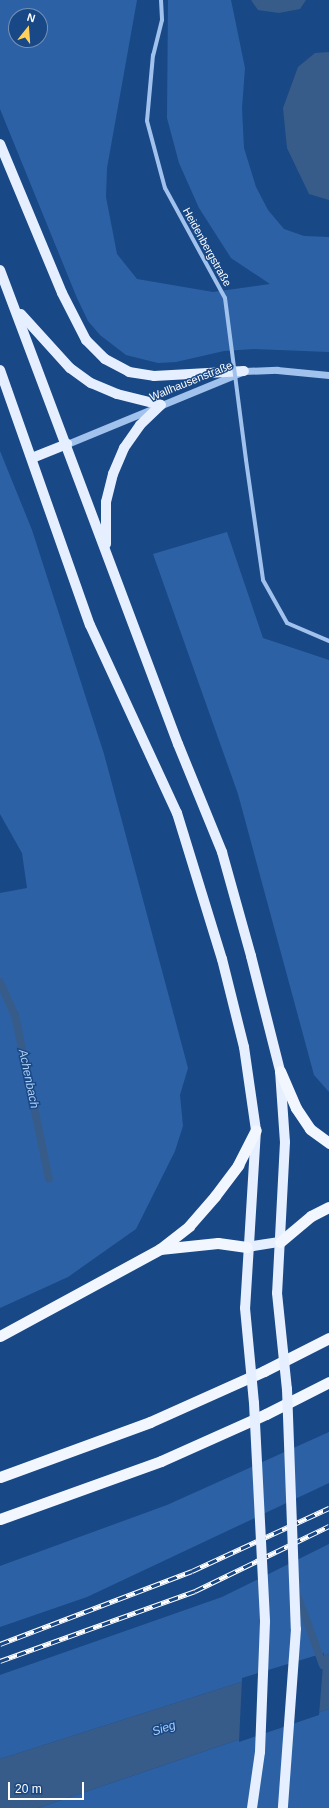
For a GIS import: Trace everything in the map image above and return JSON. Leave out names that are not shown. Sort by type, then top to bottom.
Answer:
[{"type":"highway","points":[[280,1071],[296,1108],[310,1129],[329,1143]]},
{"type":"highway","points":[[0,1336],[160,1249],[189,1226],[215,1196],[238,1164],[256,1130]]},
{"type":"highway","points":[[280,1242],[311,1216],[329,1208]]},
{"type":"highway","points":[[160,1249],[218,1243],[247,1247]]},
{"type":"highway","points":[[0,1477],[150,1422],[264,1371],[329,1338]]},
{"type":"highway","points":[[0,1520],[161,1461],[266,1414],[329,1382]]},
{"type":"main road","points":[[0,144],[62,293],[86,340],[105,359],[129,372],[154,376],[244,371]]},
{"type":"main road","points":[[0,270],[16,308],[108,558],[222,852],[280,1071],[285,1142],[277,1294],[287,1389],[296,1629],[283,1808]]},
{"type":"main road","points":[[16,308],[70,368],[91,383],[117,394],[161,405]]},
{"type":"main road","points":[[0,370],[90,625],[177,813],[222,959],[244,1047],[256,1130],[247,1247],[245,1308],[254,1403],[265,1622],[260,1752],[252,1808]]},
{"type":"main road","points":[[108,558],[106,502],[112,474],[124,448],[140,425],[161,405]]},
{"type":"main road","points":[[32,458],[67,444]]},
{"type":"main road","points":[[247,1247],[280,1242]]},
{"type":"street","name":"Heidenbergstraße","points":[[161,0],[162,20],[153,55],[147,120],[165,188],[224,298],[263,580],[287,622],[329,640]]},
{"type":"street","name":"Wallhausenstraße","points":[[67,444],[244,371],[277,370],[329,375]]},
{"type":"shaded area","points":[[0,0],[137,0],[107,168],[106,197],[117,254],[137,279],[213,292],[270,284],[231,258],[199,208],[179,163],[167,118],[168,0],[231,0],[245,68],[242,108],[244,148],[256,187],[268,210],[284,229],[304,236],[329,237],[329,352],[254,349],[224,351],[176,362],[158,363],[126,355],[100,335],[88,321],[77,298],[0,109]]},
{"type":"shaded area","points":[[0,451],[32,530],[104,754],[188,1068],[180,1095],[183,1126],[175,1151],[136,1229],[68,1277],[0,1308],[0,893],[27,888],[22,853],[0,814]]},
{"type":"shaded area","points":[[227,532],[263,638],[329,660],[329,1092],[314,1075],[238,794],[153,554]]},
{"type":"shaded area","points":[[329,1432],[329,1483],[87,1597],[0,1627],[0,1566],[167,1505]]},
{"type":"shaded area","points":[[329,1544],[329,1654],[0,1759],[0,1675],[222,1597]]},
{"type":"shaded area","points":[[329,1709],[329,1808],[38,1808]]},
{"type":"water","points":[[251,0],[306,0],[300,9],[279,13],[258,10]]},
{"type":"water","points":[[329,52],[329,200],[309,194],[287,148],[283,108],[298,67],[315,53]]},
{"type":"water","name":"Sieg","points":[[329,1654],[329,1709],[38,1808],[0,1808],[0,1759]]},
{"type":"pier","points":[[324,1653],[319,1715],[239,1742],[242,1678]]},
{"type":"waterway","name":"Achenbach","points":[[0,982],[15,1015],[49,1179]]},
{"type":"waterway","name":"Achenbach","points":[[296,1592],[323,1665]]},
{"type":"railway","points":[[0,1644],[192,1571],[329,1508]]},
{"type":"railway","points":[[0,1661],[195,1591],[329,1526]]}]
